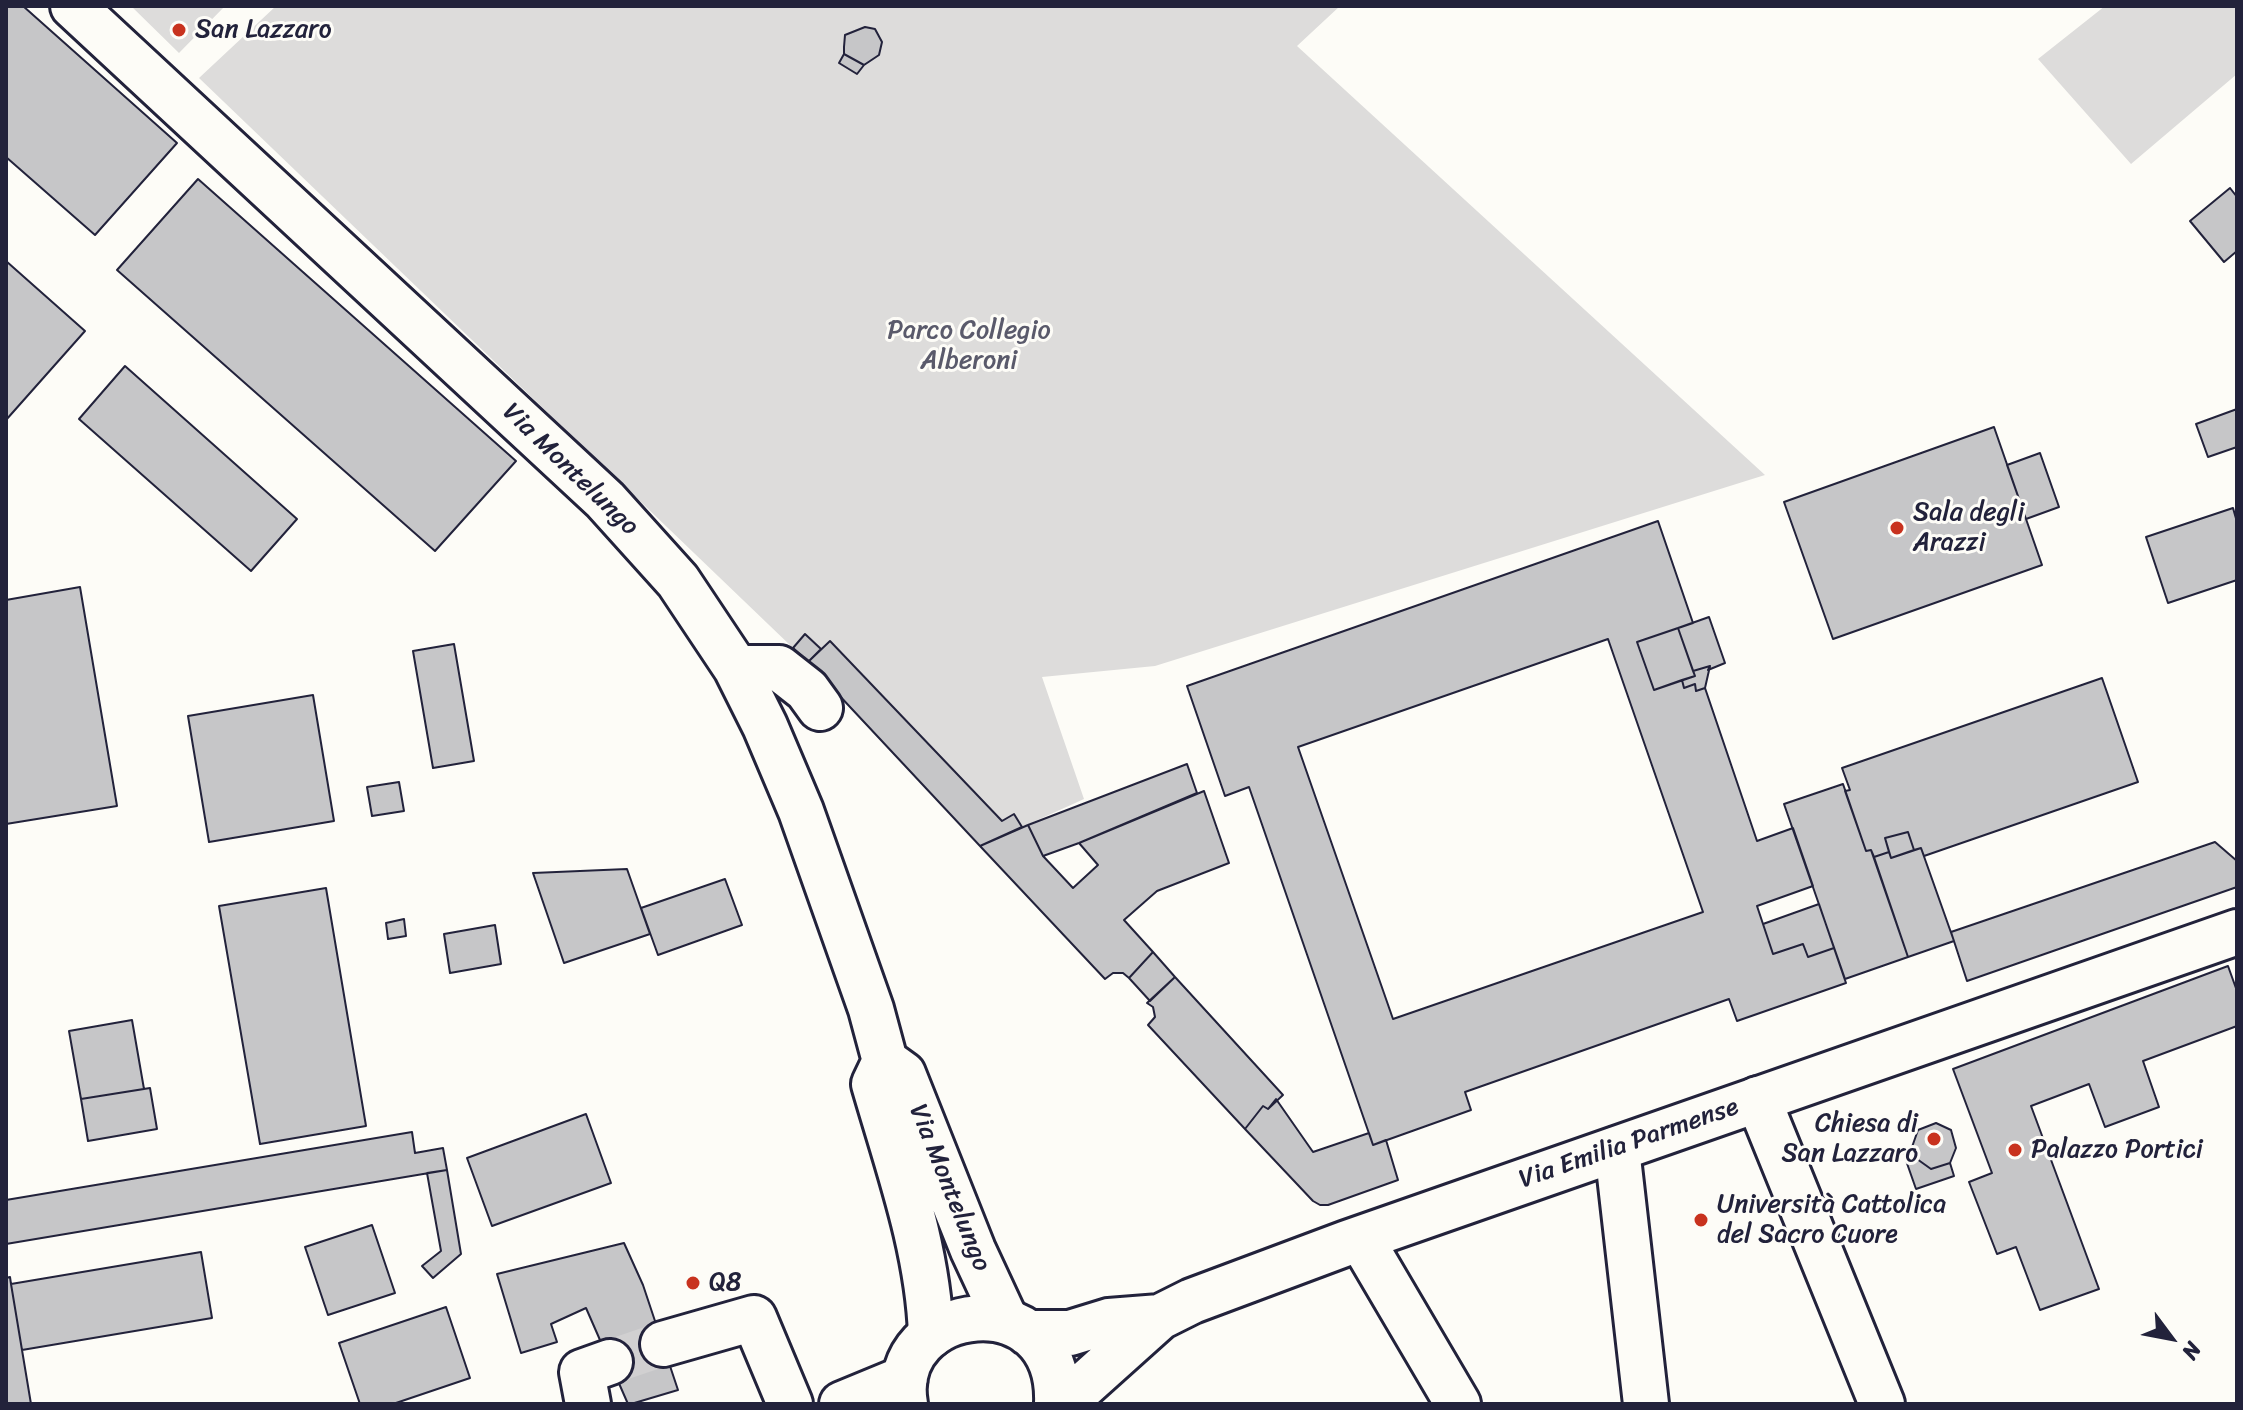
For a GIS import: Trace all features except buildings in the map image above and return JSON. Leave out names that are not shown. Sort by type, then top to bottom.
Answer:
[{"type":"street","name":"Via Montelungo","points":[[73,6],[605,500],[678,581],[736,668],[765,726],[801,811],[871,1009],[885,1061],[903,1074],[979,1265],[1017,1327]]},
{"type":"street","points":[[736,668],[779,668],[807,690],[820,708]]},
{"type":"street","name":"Via Emilia Parmense","points":[[1057,1403],[1082,1387],[1160,1317],[1192,1301],[2237,932]]},
{"type":"street","name":"Via Montelungo","points":[[885,1061],[874,1084],[924,1263],[931,1335]]},
{"type":"street","points":[[1758,1099],[1882,1404]]},
{"type":"street","points":[[1617,1149],[1646,1404]]},
{"type":"street","points":[[1361,1239],[1458,1404]]},
{"type":"street","name":"Via Emilia Parmense","points":[[931,1335],[948,1324],[966,1318],[986,1317],[1017,1327],[1070,1333],[1109,1321],[1160,1317]]},
{"type":"street","points":[[663,1344],[754,1318],[790,1404]]},
{"type":"street","name":"Via Emilia Parmense","points":[[1017,1327],[1042,1347],[1052,1364],[1057,1383],[1057,1403]]},
{"type":"street","points":[[842,1404],[905,1391],[914,1354],[931,1335]]},
{"type":"street","points":[[588,1404],[582,1372],[610,1362]]},
{"type":"green space","name":"San Lazzaro","points":[[131,6],[225,6],[179,53]]},
{"type":"green space","name":"Parco Collegio Alberoni","points":[[276,6],[1340,6],[1297,46],[1765,475],[1155,666],[1042,677],[1084,799],[980,846],[793,648],[199,78]]},
{"type":"green space","points":[[2105,6],[2237,6],[2237,74],[2131,164],[2038,59]]},
{"type":"tunnel","points":[[610,1362],[663,1344]]},
{"type":"place","name":"San Lazzaro","points":[[179,30]]},
{"type":"place","name":"Sala degli Arazzi","points":[[1897,528]]},
{"type":"place","name":"Chiesa di San Lazzaro","points":[[1934,1139]]},
{"type":"place","name":"Palazzo Portici","points":[[2015,1150]]},
{"type":"place","name":"Università Cattolica del Sacro Cuore","points":[[1701,1220]]},
{"type":"place","name":"Q8","points":[[693,1283]]}]
